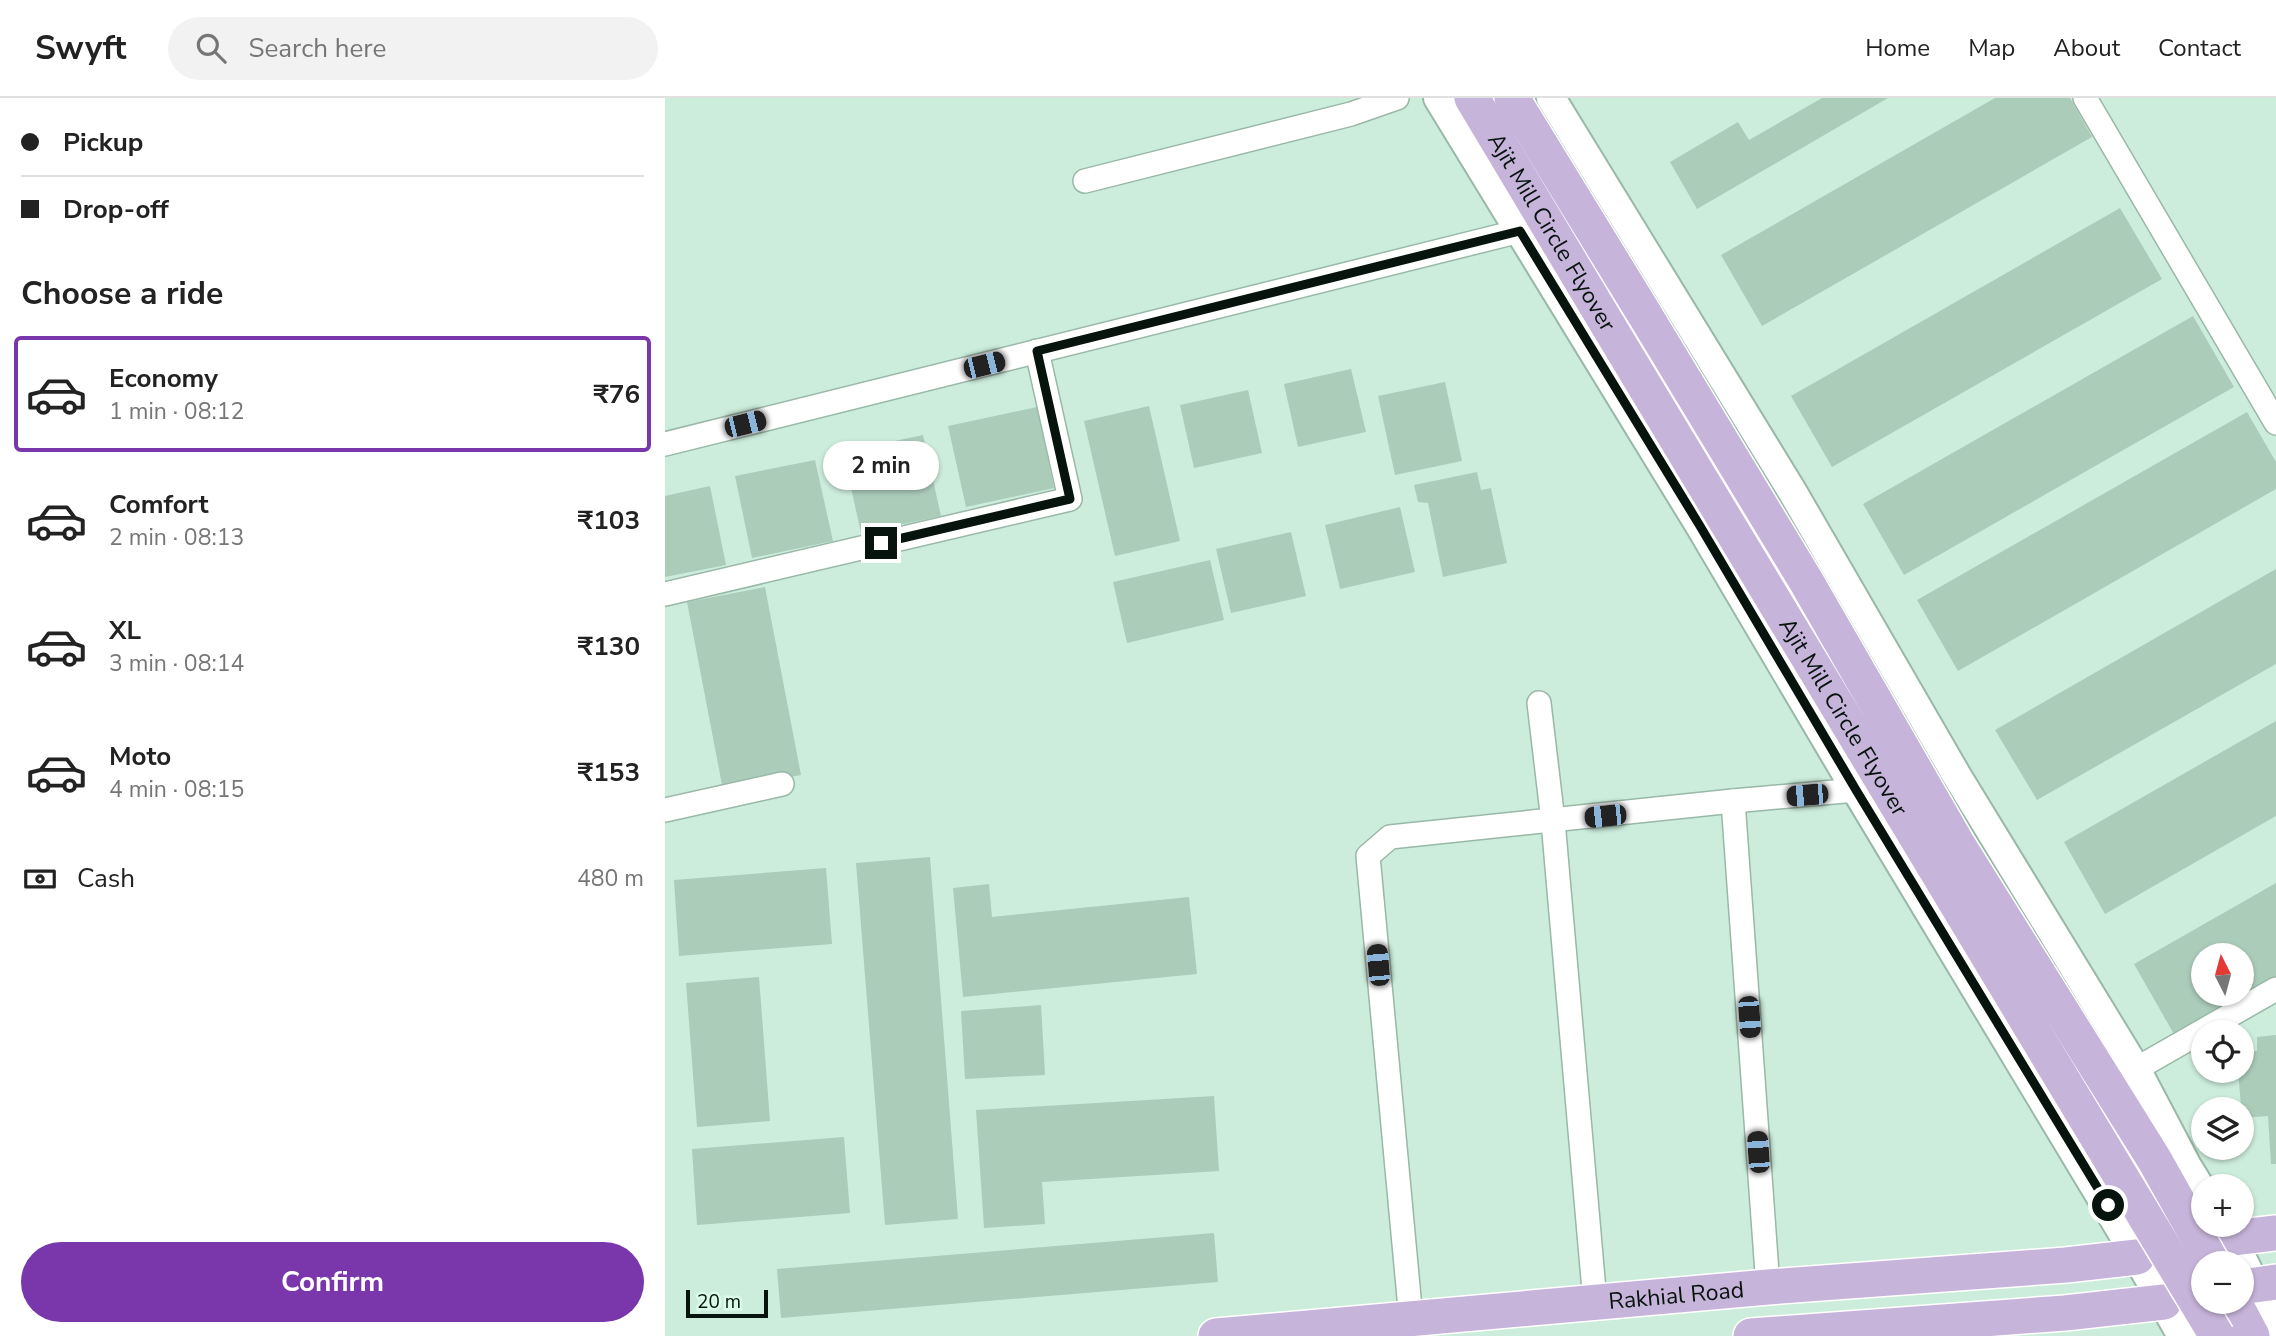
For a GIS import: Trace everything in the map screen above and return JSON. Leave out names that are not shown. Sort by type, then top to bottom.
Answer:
[{"type":"main road","name":"Ajit Mill Circle Flyover","points":[[1472,98],[2217,1336]]},
{"type":"main road","name":"Ajit Mill Circle Flyover","points":[[1512,98],[1806,581],[1958,845],[2154,1159],[2223,1242]]},
{"type":"main road","points":[[2223,1242],[2276,1233]]},
{"type":"main road","name":"Rakhial Road","points":[[1216,1336],[2137,1257]]},
{"type":"main road","name":"Rakhial Road","points":[[1751,1336],[2065,1313],[2164,1302]]},
{"type":"main road","points":[[2252,1314],[2252,1336]]},
{"type":"street","points":[[1085,181],[1351,114],[1397,98]]},
{"type":"street","points":[[1439,98],[1700,526],[2182,1336]]},
{"type":"street","points":[[1551,98],[1792,491],[1957,776],[2136,1069],[2192,1174]]},
{"type":"street","points":[[2085,98],[2276,423]]},
{"type":"street","points":[[665,444],[1520,231]]},
{"type":"street","points":[[665,594],[1070,499],[1037,351]]},
{"type":"street","points":[[1539,703],[1553,821],[1595,1302]]},
{"type":"street","points":[[665,810],[782,784]]},
{"type":"street","points":[[1411,1319],[1368,856],[1390,838],[1856,790]]},
{"type":"street","points":[[1733,801],[1768,1287]]},
{"type":"street","points":[[2136,1069],[2276,989]]},
{"type":"street","points":[[2137,1257],[2223,1242]]},
{"type":"street","points":[[2254,1293],[2276,1332]]},
{"type":"street","points":[[2164,1302],[2191,1296]]},
{"type":"building","points":[[1822,98],[1888,98],[1697,209],[1670,162],[1738,122],[1749,140]]},
{"type":"building","points":[[1995,98],[2070,98],[2092,137],[1762,326],[1721,255]]},
{"type":"building","points":[[2120,208],[2162,279],[1832,467],[1791,396]]},
{"type":"building","points":[[2193,316],[2234,387],[1904,575],[1863,504]]},
{"type":"building","points":[[1351,369],[1366,432],[1298,447],[1284,384]]},
{"type":"building","points":[[1445,382],[1462,461],[1395,475],[1378,396]]},
{"type":"building","points":[[1248,390],[1262,453],[1194,468],[1180,405]]},
{"type":"building","points":[[1149,406],[1180,541],[1115,556],[1084,421]]},
{"type":"building","points":[[1037,407],[1054,488],[966,507],[948,426]]},
{"type":"building","points":[[2247,412],[2276,462],[2276,489],[1958,671],[1917,600]]},
{"type":"building","points":[[923,435],[941,516],[861,533],[843,452]]},
{"type":"building","points":[[815,460],[833,541],[752,558],[735,476]]},
{"type":"building","points":[[1477,472],[1481,490],[1491,488],[1507,563],[1443,577],[1428,503],[1418,502],[1414,485]]},
{"type":"building","points":[[710,486],[726,565],[665,577],[665,496]]},
{"type":"building","points":[[1400,507],[1415,572],[1340,589],[1325,525]]},
{"type":"building","points":[[1291,532],[1306,596],[1231,613],[1216,549]]},
{"type":"building","points":[[1210,560],[1224,620],[1127,643],[1113,582]]},
{"type":"building","points":[[2276,569],[2276,664],[2037,800],[1995,730]]},
{"type":"building","points":[[765,587],[801,775],[723,790],[687,602]]},
{"type":"building","points":[[2276,721],[2276,816],[2105,914],[2064,842]]},
{"type":"building","points":[[930,857],[958,1219],[885,1225],[856,863]]},
{"type":"building","points":[[826,868],[832,944],[679,956],[674,880]]},
{"type":"building","points":[[2276,883],[2276,978],[2254,991],[2254,943],[2191,943],[2191,1006],[2227,1006],[2203,1020],[2191,1020],[2191,1027],[2175,1036],[2134,964]]},
{"type":"building","points":[[989,884],[992,917],[1189,897],[1197,974],[963,997],[953,888]]},
{"type":"building","points":[[759,977],[770,1121],[697,1127],[686,983]]},
{"type":"building","points":[[1041,1005],[1045,1075],[965,1079],[961,1011]]},
{"type":"building","points":[[2276,1035],[2276,1164],[2271,1164],[2268,1116],[2254,1117],[2254,1097],[2240,1097],[2239,1083],[2254,1083],[2257,1037]]},
{"type":"building","points":[[1214,1096],[1219,1171],[1042,1182],[1045,1224],[984,1228],[976,1110]]},
{"type":"building","points":[[844,1137],[850,1213],[697,1225],[692,1149]]},
{"type":"building","points":[[1214,1233],[1218,1282],[781,1318],[777,1269]]},
{"type":"route","points":[[881,543],[1070,499],[1037,351],[1520,231],[2108,1205]]}]
